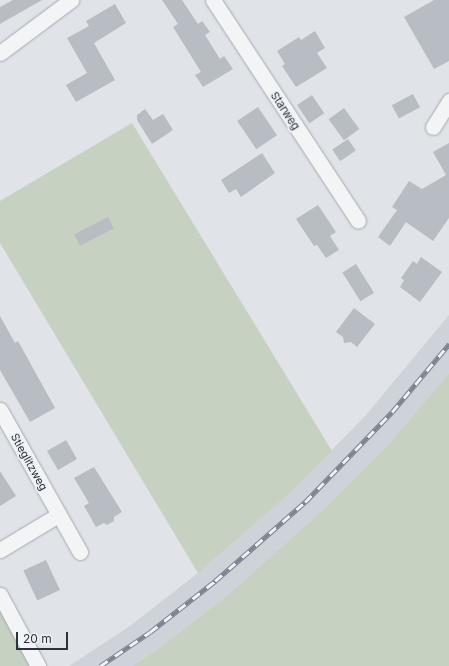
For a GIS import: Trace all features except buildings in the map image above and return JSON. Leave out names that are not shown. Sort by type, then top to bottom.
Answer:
[{"type":"street","points":[[0,53],[71,0]]},
{"type":"street","name":"Starweg","points":[[213,0],[358,222]]},
{"type":"street","points":[[433,127],[449,101]]},
{"type":"street","name":"Stieglitzweg","points":[[0,410],[80,552]]},
{"type":"street","points":[[0,550],[58,515]]},
{"type":"street","points":[[0,595],[38,666]]},
{"type":"shaded area","points":[[449,315],[449,373],[392,440],[316,516],[230,593],[154,652],[132,666],[69,666],[130,626],[198,573],[287,496],[366,415]]},
{"type":"green space","points":[[132,123],[332,451],[287,496],[198,573],[0,243],[0,201]]},
{"type":"green space","points":[[449,373],[449,666],[132,666],[154,652],[230,593],[316,516],[392,440]]},
{"type":"green space","points":[[0,606],[32,666],[0,666]]},
{"type":"railway","points":[[100,666],[150,632],[215,581],[305,502],[392,412],[449,344]]}]
